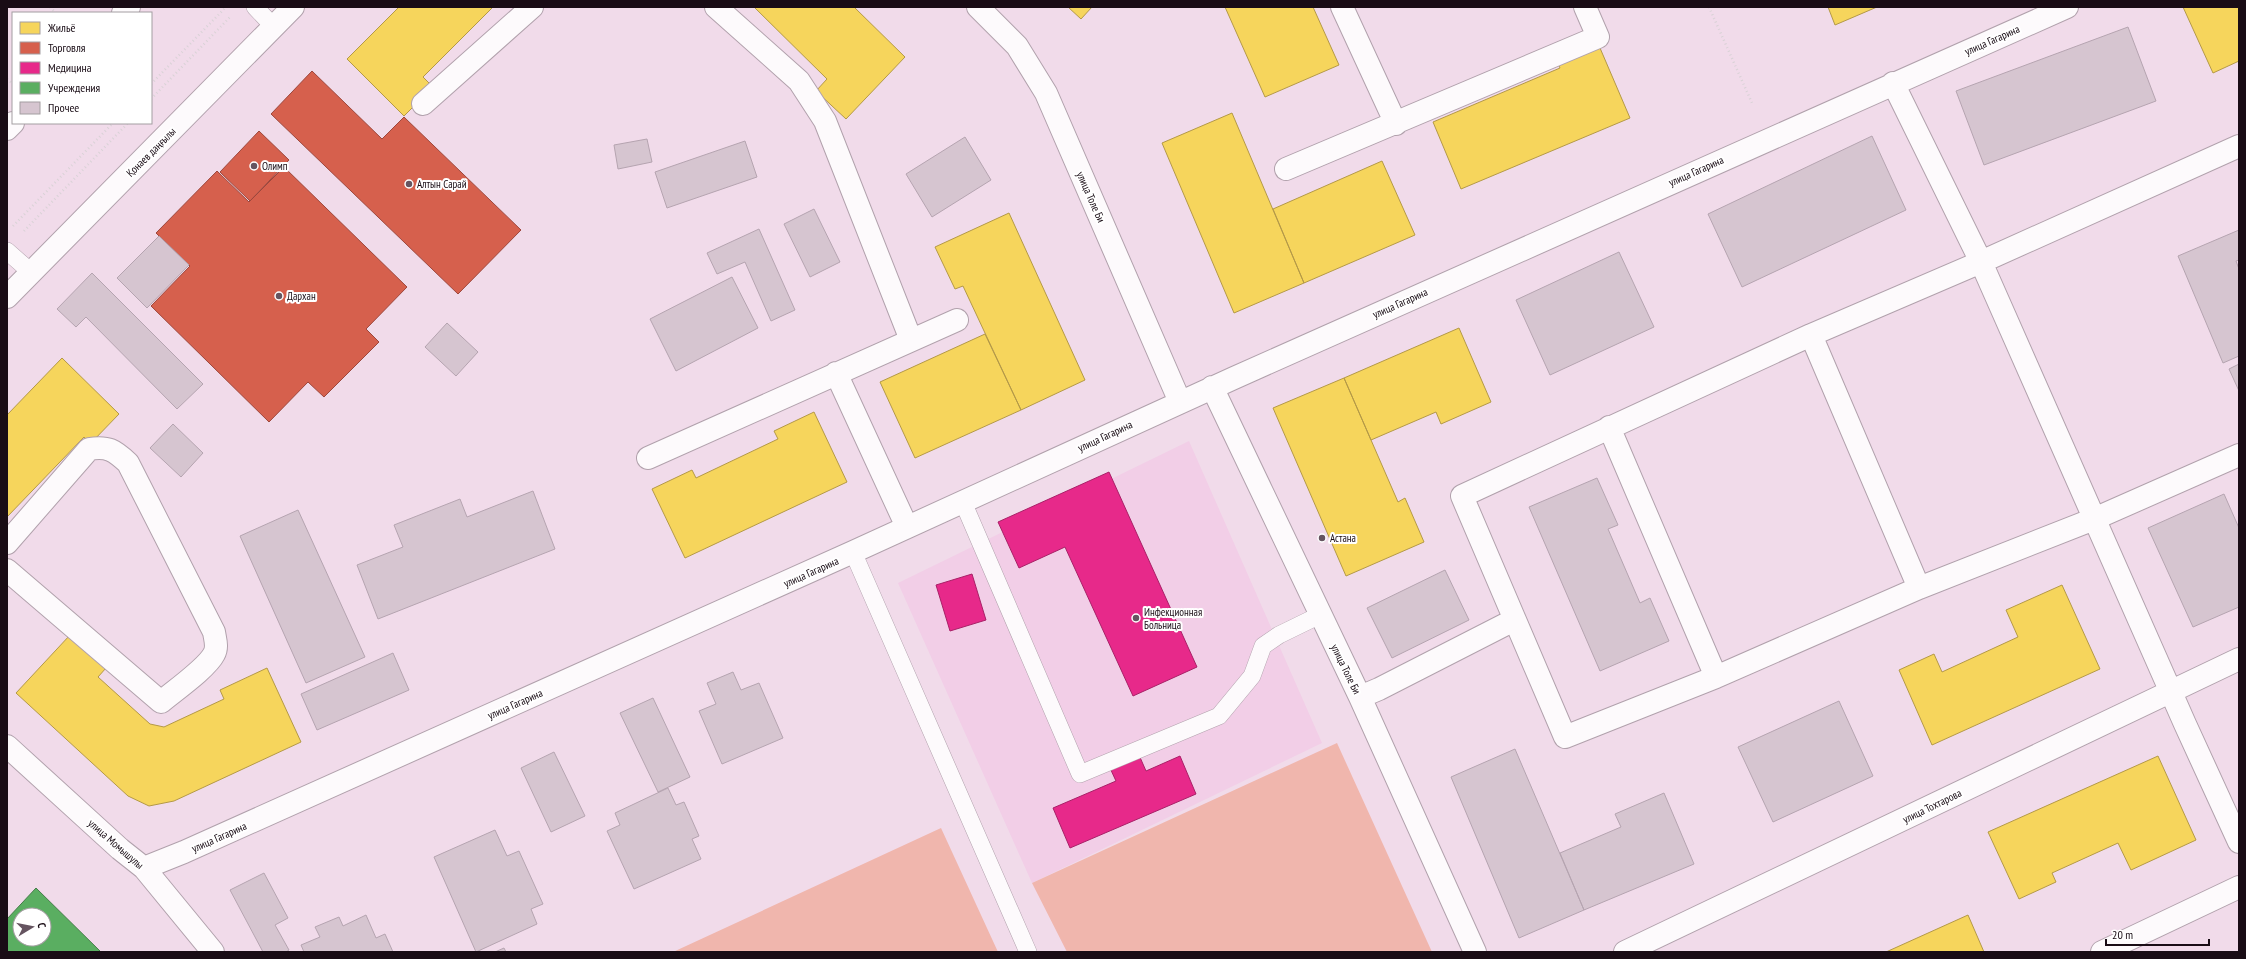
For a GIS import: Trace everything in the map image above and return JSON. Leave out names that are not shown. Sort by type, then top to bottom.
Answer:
[{"type":"street","name":"Қонаев даңғылы","points":[[7,297],[293,7]]},
{"type":"street","points":[[424,104],[532,7]]},
{"type":"street","points":[[716,7],[799,82],[825,121],[910,340]]},
{"type":"street","name":"улица Толе Би","points":[[978,7],[1017,46],[1046,94],[1180,402]]},
{"type":"street","points":[[1342,7],[1396,124]]},
{"type":"street","points":[[1286,169],[1598,38],[1585,7]]},
{"type":"street","name":"улица Гагарина","points":[[144,868],[184,852],[853,552],[1212,387],[1893,83],[2067,7]]},
{"type":"street","points":[[1893,83],[1981,262],[2094,519],[2239,842]]},
{"type":"street","points":[[2239,146],[1981,262],[1811,335],[1462,496],[1514,620],[1566,737],[1716,676],[1919,588],[2094,519],[2239,455]]},
{"type":"street","points":[[648,458],[957,320]]},
{"type":"street","points":[[1811,335],[1919,588]]},
{"type":"street","points":[[836,373],[907,527]]},
{"type":"street","name":"улица Толе Би","points":[[1212,387],[1360,697],[1475,952]]},
{"type":"street","points":[[1609,427],[1716,676]]},
{"type":"street","points":[[7,543],[89,449],[100,447],[115,451],[128,463],[214,632],[216,644],[215,653],[208,662],[161,702],[7,570]]},
{"type":"street","points":[[1360,697],[1379,689],[1514,620]]},
{"type":"street","name":"улица Тохтарова","points":[[1625,952],[2239,659]]},
{"type":"street","name":"улица Момышулы","points":[[7,746],[120,849],[144,868],[213,952]]},
{"type":"street","points":[[2102,952],[2239,887]]},
{"type":"lane","points":[[255,7],[274,27]]},
{"type":"lane","points":[[7,251],[32,273]]},
{"type":"lane","points":[[963,502],[1080,774],[1219,716],[1252,676],[1263,646],[1279,635],[1320,615]]},
{"type":"lane","points":[[853,552],[1028,952]]},
{"type":"path","points":[[152,83],[226,7]]},
{"type":"path","points":[[1709,7],[1752,103]]},
{"type":"path","points":[[152,98],[235,12]]},
{"type":"path","points":[[12,227],[112,124]]},
{"type":"path","points":[[24,232],[127,124]]},
{"type":"shaded area","points":[[1189,441],[1322,743],[1032,883],[898,583]]},
{"type":"shaded area","points":[[1337,743],[1432,952],[1067,952],[1032,883]]},
{"type":"shaded area","points":[[941,828],[998,952],[673,952]]},
{"type":"building: Жильё","points":[[399,7],[493,7],[423,77],[433,87],[404,116],[347,59]]},
{"type":"building: Жильё","points":[[754,7],[854,7],[905,57],[846,119],[816,91],[827,79]]},
{"type":"building: Жильё","points":[[1068,7],[1092,7],[1081,19]]},
{"type":"building: Жильё","points":[[1225,7],[1313,7],[1339,65],[1265,97]]},
{"type":"building: Жильё","points":[[1828,7],[1877,7],[1835,25]]},
{"type":"building: Жильё","points":[[2183,7],[2239,7],[2239,61],[2213,73]]},
{"type":"building: Жильё","points":[[1597,41],[1630,118],[1461,189],[1433,122],[1560,68],[1556,59]]},
{"type":"building: Жильё","points":[[1232,113],[1304,283],[1234,313],[1162,143]]},
{"type":"building: Жильё","points":[[1382,161],[1415,235],[1304,283],[1273,209]]},
{"type":"building: Жильё","points":[[1009,213],[1085,380],[1021,410],[963,286],[955,289],[935,247]]},
{"type":"building: Жильё","points":[[1459,328],[1491,402],[1441,424],[1436,412],[1371,440],[1344,378]]},
{"type":"building: Жильё","points":[[985,334],[1021,410],[915,458],[880,382]]},
{"type":"building: Жильё","points":[[62,358],[119,414],[90,444],[84,437],[7,517],[7,415]]},
{"type":"building: Жильё","points":[[1344,378],[1398,502],[1405,498],[1424,542],[1346,576],[1273,408]]},
{"type":"building: Жильё","points":[[814,412],[847,482],[685,558],[652,489],[692,470],[696,478],[778,439],[774,431]]},
{"type":"building: Жильё","points":[[2062,585],[2100,669],[1932,745],[1899,670],[1934,654],[1942,672],[2018,637],[2006,610]]},
{"type":"building: Жильё","points":[[70,635],[106,668],[98,677],[150,724],[164,727],[224,699],[220,690],[267,668],[301,742],[174,801],[149,806],[128,796],[16,693]]},
{"type":"building: Жильё","points":[[2158,756],[2196,840],[2131,870],[2118,843],[2052,873],[2056,882],[2019,899],[1988,832]]},
{"type":"building: Жильё","points":[[1968,915],[1984,952],[1886,952]]},
{"type":"building: Торговля","name":"Алтын Сарай","points":[[312,71],[382,139],[404,117],[521,230],[458,294],[271,114]]},
{"type":"building: Торговля","name":"Олимп","points":[[259,131],[289,160],[250,201],[220,172]]},
{"type":"building: Торговля","name":"Дархан","points":[[284,167],[407,287],[366,329],[379,342],[324,397],[308,382],[269,422],[151,306],[190,266],[156,233],[217,171],[249,202]]},
{"type":"building: Медицина","name":"Инфекционная Больница","points":[[1109,472],[1197,667],[1133,696],[1065,547],[1019,568],[998,522]]},
{"type":"building: Медицина","points":[[972,574],[986,620],[950,631],[936,585]]},
{"type":"building: Медицина","points":[[1139,755],[1146,771],[1180,756],[1196,794],[1070,848],[1053,808],[1116,781],[1110,768]]},
{"type":"building: Учреждения","points":[[36,888],[101,952],[7,952],[7,919],[12,914],[12,947],[52,947],[52,907],[18,907]]},
{"type":"building: Прочее","points":[[2128,27],[2156,101],[1984,165],[1956,91]]},
{"type":"building: Прочее","points":[[1872,136],[1906,210],[1742,287],[1708,214]]},
{"type":"building: Прочее","points":[[965,137],[991,180],[932,217],[906,174]]},
{"type":"building: Прочее","points":[[647,139],[652,162],[618,169],[614,145]]},
{"type":"building: Прочее","points":[[745,141],[757,177],[667,208],[655,172]]},
{"type":"building: Прочее","points":[[814,209],[840,262],[810,277],[784,224]]},
{"type":"building: Прочее","points":[[759,229],[795,310],[771,321],[745,262],[717,274],[707,253]]},
{"type":"building: Прочее","points":[[2239,230],[2239,260],[2236,261],[2239,269],[2239,356],[2223,363],[2178,256]]},
{"type":"building: Прочее","points":[[159,236],[189,265],[147,308],[117,278]]},
{"type":"building: Прочее","points":[[1619,252],[1654,327],[1550,375],[1516,300]]},
{"type":"building: Прочее","points":[[92,273],[203,384],[177,409],[86,317],[76,327],[57,309]]},
{"type":"building: Прочее","points":[[732,277],[758,328],[676,371],[650,319]]},
{"type":"building: Прочее","points":[[447,323],[478,352],[456,376],[425,347]]},
{"type":"building: Прочее","points":[[2239,364],[2239,391],[2229,369]]},
{"type":"building: Прочее","points":[[173,424],[203,453],[181,477],[150,448]]},
{"type":"building: Прочее","points":[[1597,478],[1618,525],[1608,529],[1640,603],[1650,598],[1669,641],[1600,671],[1529,507]]},
{"type":"building: Прочее","points":[[533,491],[555,549],[378,619],[357,565],[403,547],[394,525],[460,499],[467,517]]},
{"type":"building: Прочее","points":[[2224,494],[2239,528],[2239,607],[2193,627],[2148,528]]},
{"type":"building: Прочее","points":[[298,510],[365,657],[306,683],[240,536]]},
{"type":"building: Прочее","points":[[1445,570],[1469,620],[1392,658],[1367,608]]},
{"type":"building: Прочее","points":[[393,653],[409,690],[317,730],[301,694]]},
{"type":"building: Прочее","points":[[733,672],[741,690],[759,683],[783,738],[722,764],[699,711],[716,704],[707,683]]},
{"type":"building: Прочее","points":[[653,698],[690,777],[658,792],[620,713]]},
{"type":"building: Прочее","points":[[1839,701],[1873,776],[1773,822],[1738,747]]},
{"type":"building: Прочее","points":[[1515,749],[1584,910],[1519,938],[1451,777]]},
{"type":"building: Прочее","points":[[554,752],[585,816],[551,832],[521,768]]},
{"type":"building: Прочее","points":[[668,788],[676,805],[684,802],[699,836],[692,839],[701,859],[634,889],[607,831],[620,825],[615,813]]},
{"type":"building: Прочее","points":[[1664,793],[1694,864],[1584,910],[1560,853],[1621,827],[1615,814]]},
{"type":"building: Прочее","points":[[495,830],[507,856],[519,851],[543,904],[531,909],[537,924],[476,952],[434,857]]},
{"type":"building: Прочее","points":[[264,873],[288,918],[275,925],[289,950],[286,952],[263,952],[230,890]]},
{"type":"building: Прочее","points":[[366,915],[376,938],[385,934],[393,952],[304,952],[301,945],[320,937],[315,927],[339,917],[343,926]]},
{"type":"building: Прочее","points":[[504,948],[506,952],[495,952]]},
{"type":"place","name":"Олимп","points":[[254,166]]},
{"type":"place","name":"Алтын Сарай","points":[[409,184]]},
{"type":"place","name":"Дархан","points":[[279,296]]},
{"type":"place","name":"Астана","points":[[1322,538]]},
{"type":"place","name":"Инфекционная Больница","points":[[1136,618]]}]
